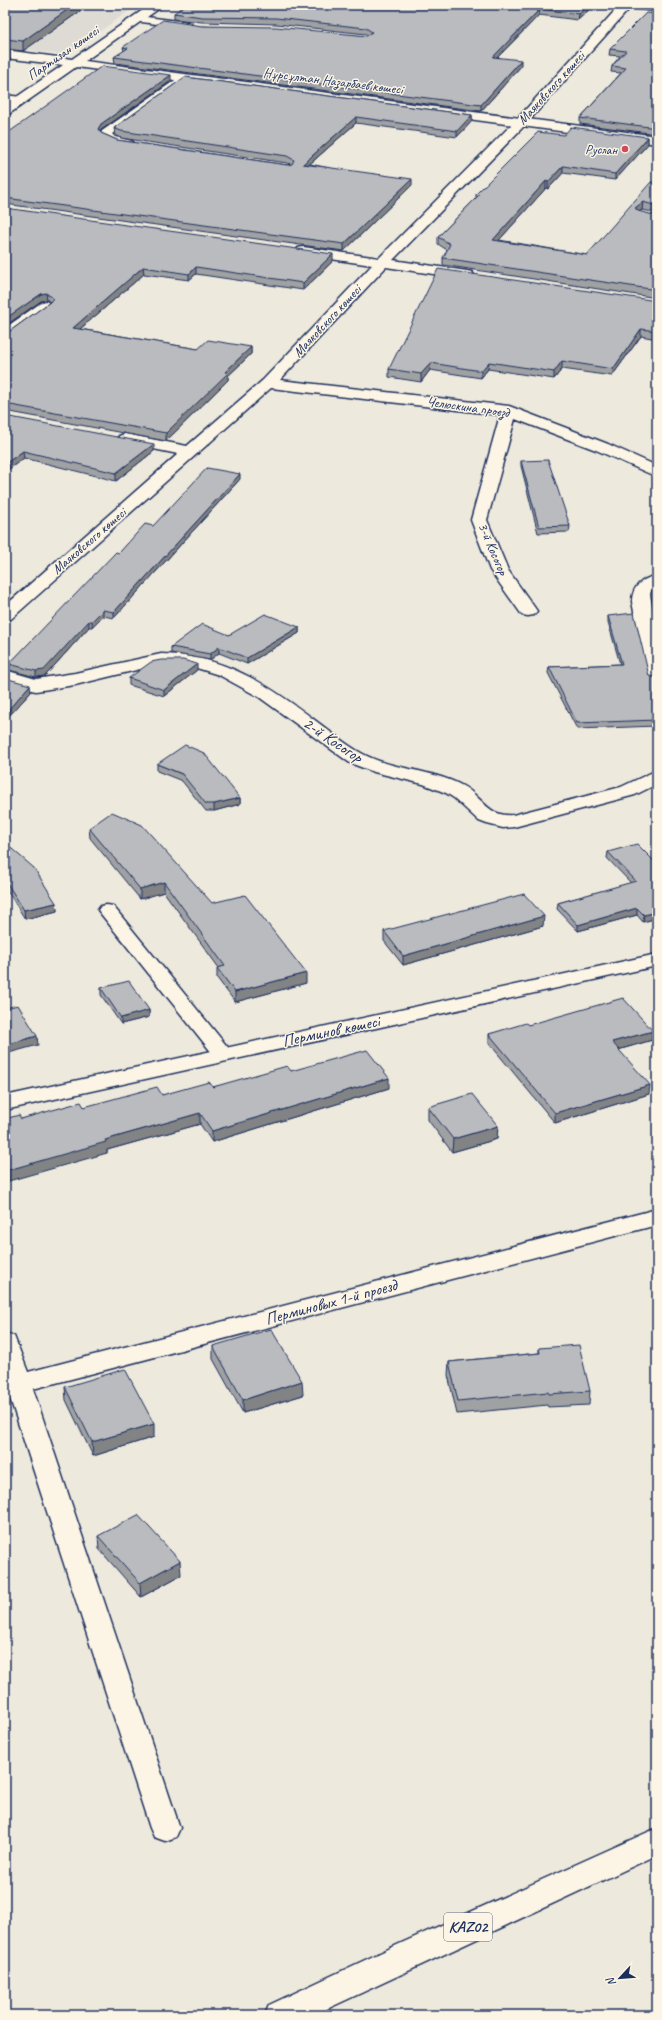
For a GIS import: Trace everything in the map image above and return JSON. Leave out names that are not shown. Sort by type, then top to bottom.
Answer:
[{"type":"main road","name":"Партизан көшесі","points":[[5,111],[158,5]]},
{"type":"main road","name":"Маяковского көшесі","points":[[5,615],[268,383],[383,262],[522,121],[626,5]]},
{"type":"main road","points":[[633,5],[657,8]]},
{"type":"main road","name":"Нұрсұлтан Назарбаев көшесі","points":[[5,54],[657,140]]},
{"type":"main road","points":[[288,249],[477,276]]},
{"type":"main road","name":"Челюскина проезд","points":[[268,383],[508,411],[602,448],[657,472]]},
{"type":"main road","name":"3-й Косогор","points":[[508,411],[479,520],[499,570],[528,611]]},
{"type":"main road","points":[[113,437],[191,452]]},
{"type":"main road","points":[[657,580],[645,586],[641,594],[641,602],[657,677]]},
{"type":"main road","name":"2-й Косогор","points":[[5,676],[27,684],[36,685],[75,679],[161,659],[173,658],[197,661],[228,672],[243,680],[285,707],[356,759],[454,789],[484,816],[499,822],[514,821],[628,790],[657,776]]},
{"type":"main road","name":"Перминов көшесі","points":[[5,1103],[657,960]]},
{"type":"main road","name":"Перминовых 1-й проезд","points":[[12,1385],[657,1217]]},
{"type":"main road","points":[[5,1342],[12,1385],[165,1828]]},
{"type":"main road","name":"KAZ02","points":[[281,2015],[408,1954],[657,1841]]},
{"type":"lane","points":[[138,19],[195,26]]},
{"type":"lane","points":[[141,145],[112,140],[106,136],[106,133],[184,77]]},
{"type":"lane","points":[[5,98],[21,100]]},
{"type":"lane","points":[[5,334],[46,305]]},
{"type":"lane","points":[[107,910],[223,1054]]},
{"type":"shaded area","points":[[5,5],[138,5],[65,55],[5,47]]},
{"type":"building","points":[[5,5],[74,5],[23,41],[5,39]]},
{"type":"building","points":[[186,5],[588,5],[579,14],[540,9],[493,57],[521,60],[481,105],[114,57],[128,48],[123,47],[163,20],[202,26],[276,27],[367,36],[372,32],[366,28],[276,18],[202,17],[174,13]]},
{"type":"building","points":[[646,13],[657,14],[657,128],[580,118],[626,68],[612,66],[626,51],[610,49]]},
{"type":"building","points":[[102,66],[171,75],[101,124],[98,129],[101,133],[117,140],[287,165],[292,164],[294,160],[287,156],[121,131],[114,128],[185,77],[472,115],[457,131],[356,117],[303,164],[412,179],[344,244],[5,198],[5,135]]},
{"type":"building","points":[[571,127],[648,137],[615,174],[563,166],[548,182],[546,181],[493,240],[587,255],[651,182],[657,183],[657,206],[643,202],[635,208],[638,211],[657,216],[657,290],[443,258],[450,244],[438,237],[479,195],[476,194],[538,132],[564,135]]},
{"type":"building","points":[[5,208],[333,254],[303,283],[196,267],[189,274],[143,267],[73,328],[198,349],[208,340],[251,347],[225,372],[228,373],[166,433],[5,404],[5,332],[10,331],[50,302],[53,298],[46,293],[41,294],[5,319]]},
{"type":"building","points":[[438,269],[657,301],[657,331],[641,329],[613,369],[562,361],[554,372],[489,362],[481,371],[431,363],[421,374],[389,369]]},
{"type":"building","points":[[5,416],[154,444],[116,473],[23,451],[5,464]]},
{"type":"building","points":[[548,460],[570,526],[539,527],[521,461]]},
{"type":"building","points":[[207,468],[240,474],[114,612],[103,610],[92,621],[89,621],[44,670],[36,671],[9,664],[116,552],[119,553],[145,524],[153,526]]},
{"type":"building","points":[[634,613],[649,676],[657,678],[657,692],[654,693],[657,703],[657,720],[577,723],[549,667],[622,664],[608,616]]},
{"type":"building","points":[[265,614],[299,627],[247,658],[219,647],[210,654],[171,647],[202,624],[229,635]]},
{"type":"building","points":[[161,660],[183,660],[197,664],[164,690],[129,678],[151,662]]},
{"type":"building","points":[[5,678],[30,685],[9,709],[5,708]]},
{"type":"building","points":[[185,745],[204,753],[240,798],[214,804],[206,804],[182,774],[157,764]]},
{"type":"building","points":[[112,812],[142,825],[212,903],[245,895],[306,973],[235,992],[217,968],[225,966],[164,882],[140,889],[89,828]]},
{"type":"building","points":[[5,843],[34,868],[56,903],[24,910],[5,880]]},
{"type":"building","points":[[637,844],[657,864],[657,912],[644,915],[637,908],[578,925],[558,903],[636,881],[608,852]]},
{"type":"building","points":[[524,894],[544,916],[403,956],[384,931]]},
{"type":"building","points":[[129,981],[149,1010],[121,1018],[101,988]]},
{"type":"building","points":[[623,998],[653,1031],[612,1042],[650,1085],[555,1113],[489,1034],[526,1023],[528,1025]]},
{"type":"building","points":[[18,1005],[37,1036],[5,1045],[5,1008]]},
{"type":"building","points":[[367,1050],[389,1078],[212,1131],[200,1113],[105,1140],[106,1142],[5,1171],[5,1119],[19,1115],[21,1119],[81,1102],[84,1107],[157,1087],[162,1095],[209,1082],[213,1087],[287,1066],[291,1071]]},
{"type":"building","points":[[472,1094],[498,1126],[453,1139],[428,1107]]},
{"type":"building","points":[[271,1329],[302,1381],[243,1400],[213,1346]]},
{"type":"building","points":[[579,1345],[590,1391],[549,1394],[548,1392],[458,1401],[449,1362],[540,1353],[539,1348]]},
{"type":"building","points":[[125,1369],[154,1424],[92,1442],[65,1387]]},
{"type":"building","points":[[138,1515],[180,1561],[140,1583],[98,1536]]},
{"type":"place","name":"Руслан","points":[[625,149]]}]
